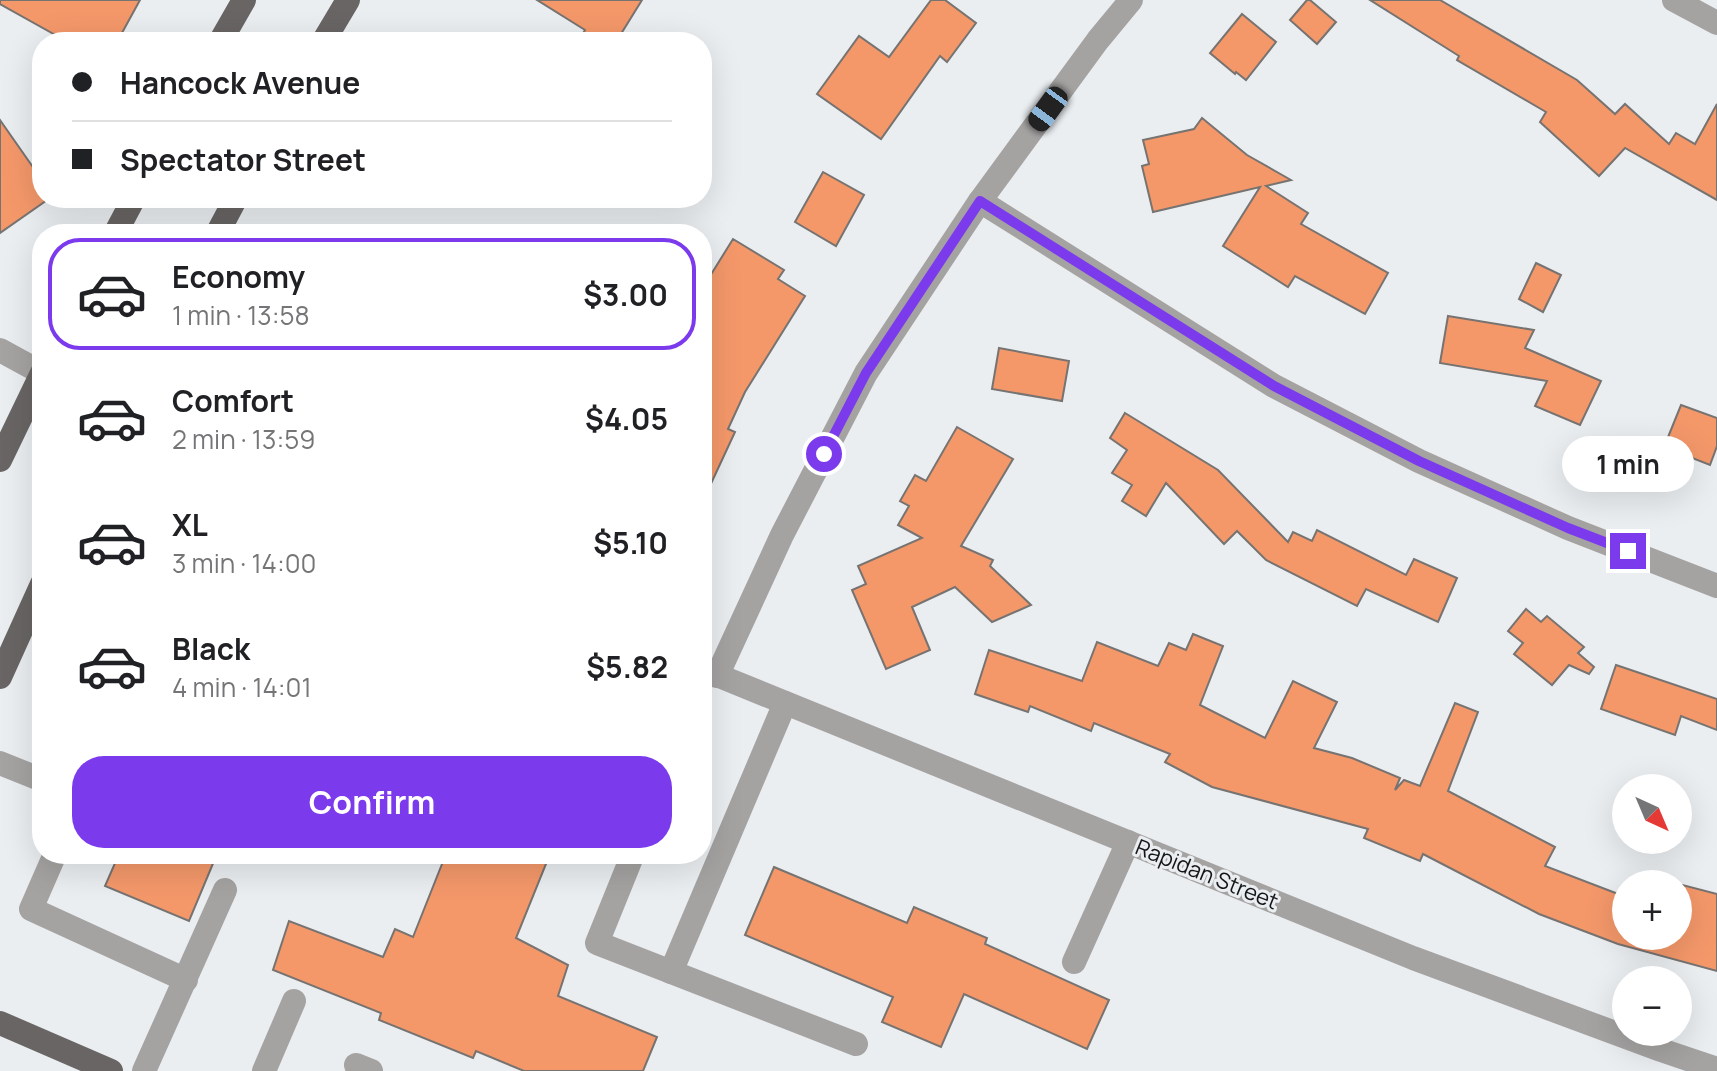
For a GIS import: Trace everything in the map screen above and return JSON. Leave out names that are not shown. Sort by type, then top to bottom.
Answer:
[{"type":"main road","points":[[226,32],[244,0]]},
{"type":"main road","points":[[329,32],[348,0]]},
{"type":"main road","points":[[0,460],[32,394]]},
{"type":"main road","points":[[0,677],[32,609]]},
{"type":"main road","points":[[0,1023],[111,1071]]},
{"type":"street","points":[[712,666],[866,373],[980,201],[1131,0]]},
{"type":"street","points":[[1674,0],[1717,23]]},
{"type":"street","points":[[980,201],[1274,386],[1433,467],[1568,528],[1717,586]]},
{"type":"street","points":[[0,350],[32,368]]},
{"type":"street","name":"Rapidan Street","points":[[712,677],[785,703],[1413,958],[1717,1069]]},
{"type":"street","points":[[671,972],[785,703]]},
{"type":"street","points":[[0,763],[32,776]]},
{"type":"street","points":[[1074,962],[1128,842]]},
{"type":"street","points":[[51,864],[31,909],[186,980]]},
{"type":"street","points":[[629,864],[597,943],[856,1044]]},
{"type":"street","points":[[144,1071],[225,890]]},
{"type":"street","points":[[264,1071],[294,1001]]},
{"type":"building","points":[[0,0],[140,0],[122,32],[50,32],[0,4]]},
{"type":"building","points":[[537,0],[642,0],[622,32],[585,30]]},
{"type":"building","points":[[931,0],[945,0],[976,23],[947,62],[940,56],[881,139],[817,94],[859,36],[889,57]]},
{"type":"building","points":[[1307,0],[1336,22],[1317,44],[1290,20]]},
{"type":"building","points":[[1370,0],[1440,0],[1577,80],[1615,114],[1625,104],[1669,144],[1676,133],[1695,144],[1717,104],[1717,200],[1625,148],[1599,176],[1540,122],[1546,112],[1457,60],[1459,56]]},
{"type":"building","points":[[1242,14],[1276,42],[1246,80],[1210,53]]},
{"type":"building","points":[[1202,118],[1247,155],[1291,180],[1266,186],[1308,213],[1301,224],[1388,273],[1365,314],[1295,276],[1288,287],[1223,246],[1260,187],[1153,212],[1142,166],[1149,164],[1143,140],[1194,129]]},
{"type":"building","points":[[0,120],[32,166],[32,208],[36,208],[0,233]]},
{"type":"building","points":[[823,172],[864,195],[836,246],[795,222]]},
{"type":"building","points":[[733,239],[784,270],[778,279],[805,296],[745,392],[728,429],[735,432],[712,481],[712,273]]},
{"type":"building","points":[[1536,263],[1561,275],[1543,312],[1519,299]]},
{"type":"building","points":[[1448,316],[1534,330],[1525,348],[1601,381],[1580,425],[1535,406],[1547,381],[1440,363]]},
{"type":"building","points":[[999,348],[1069,361],[1062,401],[992,389]]},
{"type":"building","points":[[1681,405],[1717,418],[1717,446],[1710,465],[1664,447]]},
{"type":"building","points":[[1125,413],[1218,470],[1288,542],[1293,532],[1312,541],[1317,530],[1406,575],[1414,559],[1457,578],[1438,622],[1366,589],[1357,606],[1266,560],[1237,531],[1224,544],[1166,483],[1146,516],[1122,501],[1132,485],[1112,473],[1127,450],[1110,438]]},
{"type":"building","points":[[957,427],[1013,459],[961,546],[993,560],[990,566],[1031,605],[992,622],[955,587],[912,607],[930,650],[886,669],[852,590],[866,584],[858,566],[922,538],[898,525],[909,506],[900,501],[915,475],[926,481]]},
{"type":"building","points":[[1526,609],[1541,622],[1547,616],[1584,647],[1578,653],[1594,667],[1589,674],[1569,665],[1552,685],[1514,654],[1523,643],[1508,631]]},
{"type":"building","points":[[1193,634],[1223,646],[1200,705],[1265,738],[1293,681],[1337,702],[1314,748],[1352,758],[1400,778],[1395,790],[1404,780],[1420,786],[1455,703],[1478,712],[1448,791],[1555,847],[1545,866],[1612,892],[1612,942],[1539,914],[1423,854],[1420,861],[1364,838],[1368,829],[1212,787],[1165,762],[1170,754],[1094,723],[1091,731],[1030,706],[1028,712],[975,694],[989,650],[1082,681],[1097,642],[1158,666],[1169,643],[1186,650]]},
{"type":"building","points":[[1616,665],[1717,699],[1717,730],[1681,716],[1675,735],[1601,709]]},
{"type":"building","points":[[115,864],[213,864],[189,921],[105,886]]},
{"type":"building","points":[[442,864],[546,864],[516,938],[568,965],[558,996],[657,1037],[643,1071],[524,1071],[476,1051],[473,1058],[379,1020],[381,1013],[273,970],[289,921],[383,957],[395,929],[413,937]]},
{"type":"building","points":[[774,867],[907,923],[914,907],[987,938],[985,944],[1109,1000],[1087,1049],[964,994],[941,1047],[882,1022],[893,997],[745,935]]},
{"type":"building","points":[[1692,887],[1717,894],[1717,971],[1640,950],[1692,950]]},
{"type":"route","points":[[824,454],[866,373],[980,201],[1274,386],[1419,461],[1568,528],[1628,551]]}]
